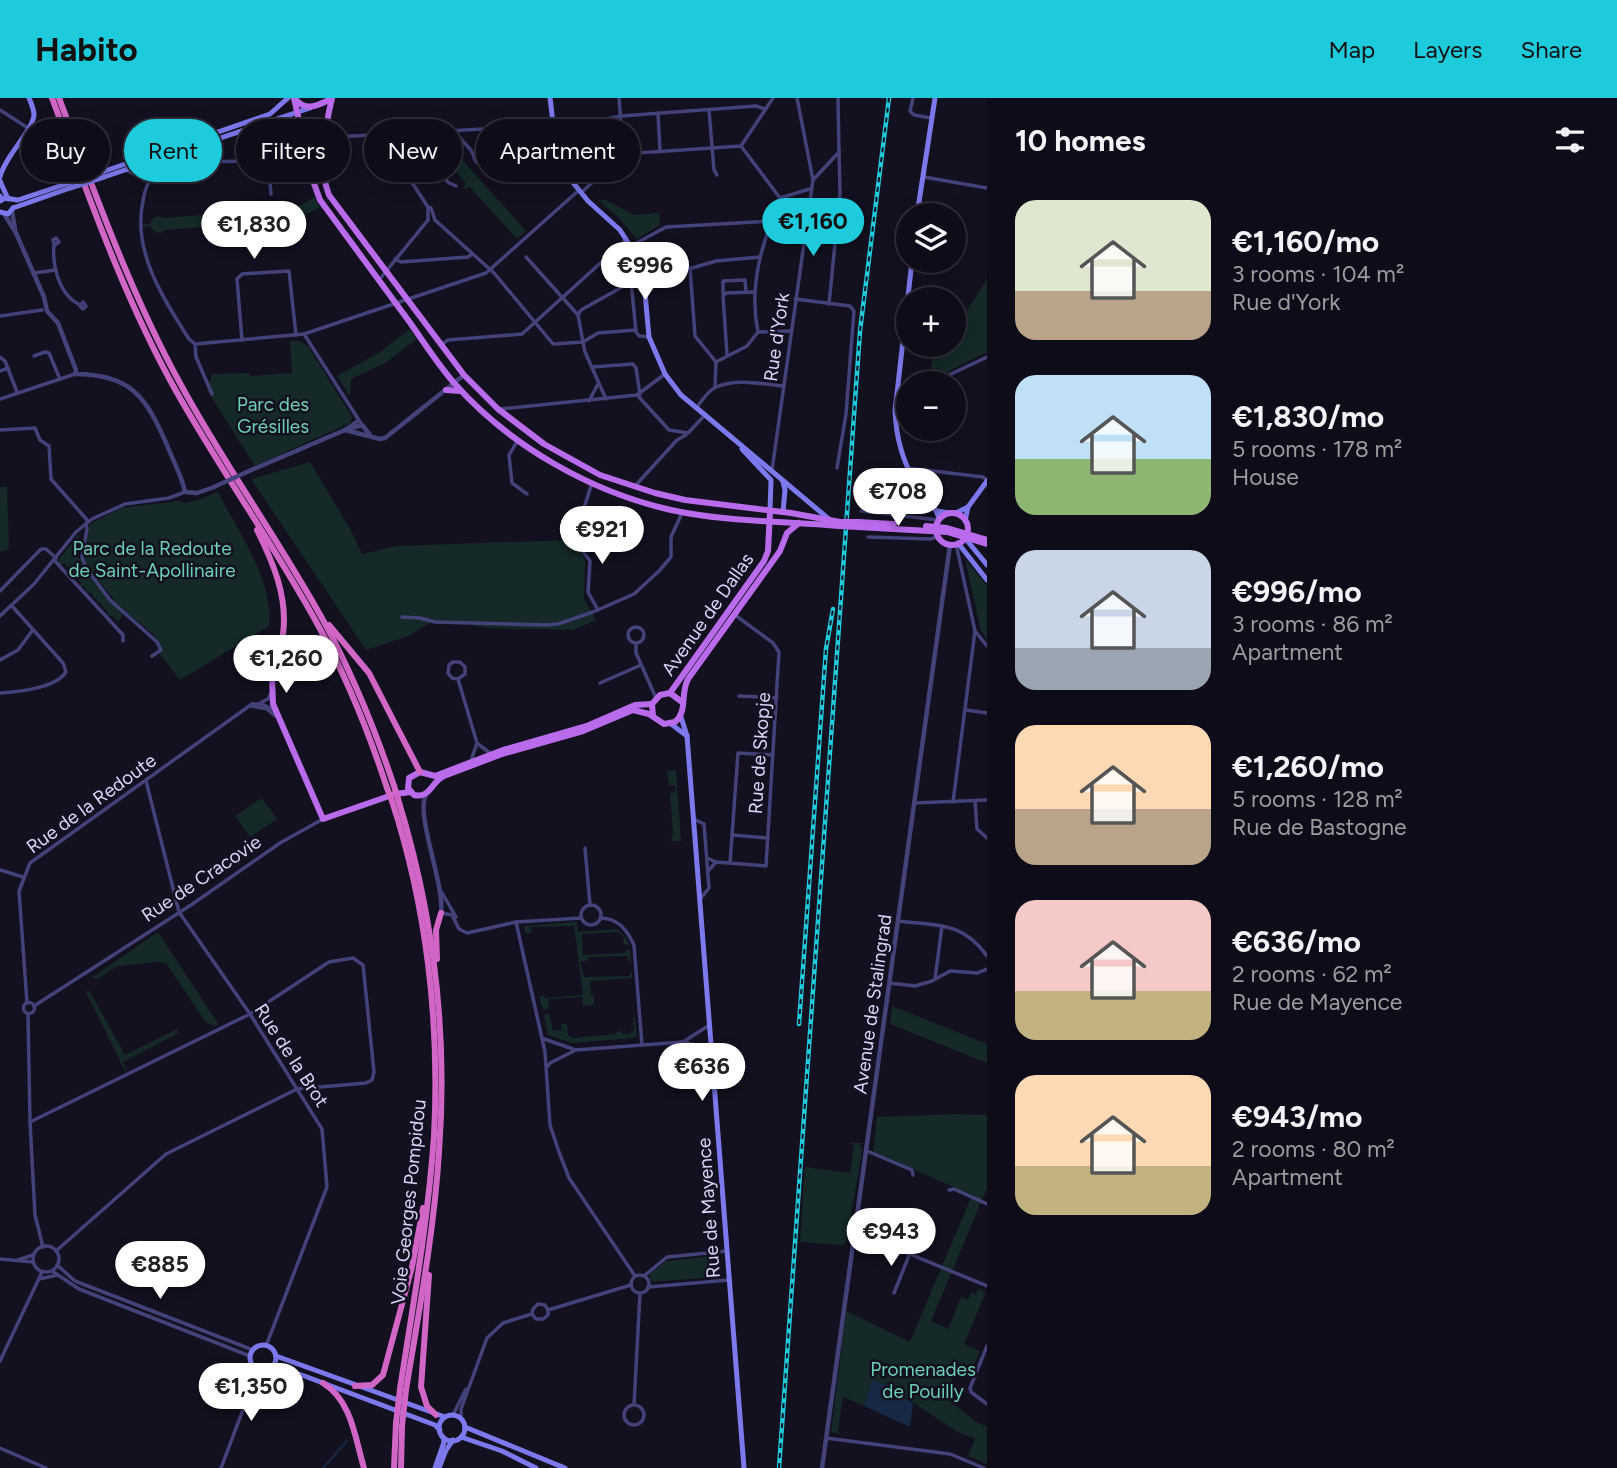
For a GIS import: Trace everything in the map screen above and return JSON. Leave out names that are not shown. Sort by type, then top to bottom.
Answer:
[{"type":"highway","name":"Voie Georges Pompidou","points":[[50,98],[149,341],[329,645],[393,794],[415,888],[430,989],[435,1063],[431,1163],[394,1468]]},
{"type":"highway","name":"Voie Georges Pompidou","points":[[60,99],[108,228],[161,348],[192,405],[313,603],[357,691],[393,794],[421,888],[430,932],[438,1005],[440,1126],[433,1215],[403,1389]]},
{"type":"highway","points":[[240,497],[271,560],[282,595],[284,633],[272,677]]},
{"type":"highway","points":[[313,603],[369,673],[420,772]]},
{"type":"highway","points":[[438,1005],[436,936],[438,919],[442,913]]},
{"type":"highway","points":[[355,1386],[377,1382],[384,1370],[412,1267],[431,1163]]},
{"type":"highway","points":[[433,1215],[421,1387],[427,1406],[436,1415]]},
{"type":"highway","points":[[323,1383],[337,1393],[345,1405],[364,1468]]},
{"type":"highway","name":"Voie Georges Pompidou","points":[[399,1425],[401,1468]]},
{"type":"main road","points":[[29,98],[34,114],[32,119]]},
{"type":"main road","points":[[110,171],[270,114],[288,98]]},
{"type":"main road","points":[[294,98],[298,103],[310,108]]},
{"type":"main road","points":[[294,98],[298,119]]},
{"type":"main road","points":[[110,173],[297,113],[333,98]]},
{"type":"main road","points":[[328,119],[333,98]]},
{"type":"main road","points":[[550,98],[551,119]]},
{"type":"main road","points":[[918,203],[935,98]]},
{"type":"main road","points":[[281,117],[291,119]]},
{"type":"main road","points":[[13,210],[0,176],[21,140]]},
{"type":"main road","points":[[1,213],[81,182]]},
{"type":"main road","points":[[314,182],[320,200],[379,281],[441,345],[464,376],[498,409],[544,444],[597,473],[634,488],[685,500],[783,512],[840,524]]},
{"type":"main road","points":[[326,182],[330,195],[386,270],[401,302],[454,383],[484,413],[518,440],[558,466],[629,498],[682,512],[782,523],[937,527],[987,542]]},
{"type":"main road","points":[[572,182],[608,218],[631,246],[643,278],[649,337],[665,374],[681,395],[764,467],[772,483],[770,510]]},
{"type":"main road","points":[[0,198],[18,200],[70,186]]},
{"type":"main road","points":[[900,371],[911,273]]},
{"type":"main road","points":[[446,390],[463,392]]},
{"type":"main road","points":[[896,402],[896,425]]},
{"type":"main road","points":[[900,441],[915,482],[937,511],[937,527],[987,580]]},
{"type":"main road","points":[[764,467],[772,470],[831,520]]},
{"type":"main road","points":[[987,481],[968,507],[965,520],[966,536],[987,565]]},
{"type":"main road","points":[[783,482],[783,512]]},
{"type":"main road","points":[[937,527],[952,513],[968,507]]},
{"type":"main road","name":"Avenue de Dallas","points":[[673,691],[764,561],[768,551],[770,510]]},
{"type":"main road","points":[[937,511],[952,513],[965,520]]},
{"type":"main road","name":"Avenue de Dallas","points":[[775,556],[781,545],[783,512]]},
{"type":"main road","name":"Avenue de Dallas","points":[[682,702],[688,679],[783,547],[787,533],[799,523]]},
{"type":"main road","points":[[955,544],[966,536]]},
{"type":"main road","points":[[272,677],[271,693],[275,712],[323,819]]},
{"type":"main road","points":[[671,724],[681,717],[683,712],[682,702],[673,691],[654,701],[635,705],[587,726],[491,754],[435,776],[420,772],[411,776],[408,782],[411,792],[420,796],[427,794],[444,776],[502,754],[583,731],[633,710],[653,716],[659,722],[671,724],[687,736]]},
{"type":"main road","points":[[653,716],[654,701]]},
{"type":"main road","name":"Rue de Mayence","points":[[681,717],[687,736],[694,819],[744,1468]]},
{"type":"main road","points":[[428,775],[432,786]]},
{"type":"main road","name":"Rue de Cracovie","points":[[393,794],[408,782]]},
{"type":"main road","name":"Rue de Cracovie","points":[[323,819],[393,794],[411,792]]},
{"type":"main road","points":[[276,1356],[275,1365],[269,1370],[258,1370],[251,1364],[252,1353],[259,1346],[265,1346],[271,1348],[276,1356],[445,1418]]},
{"type":"main road","points":[[275,1365],[435,1425],[443,1437],[439,1467]]},
{"type":"main road","points":[[440,1430],[440,1423],[453,1415],[461,1418],[465,1427],[565,1468]]},
{"type":"main road","points":[[461,1437],[465,1427]]},
{"type":"main road","points":[[443,1437],[453,1440]]},
{"type":"main road","points":[[439,1467],[448,1446],[461,1437],[487,1445],[539,1468]]},
{"type":"street","points":[[619,98],[621,119]]},
{"type":"street","points":[[741,146],[774,98]]},
{"type":"street","points":[[797,98],[813,180]]},
{"type":"street","points":[[829,304],[840,193],[838,98]]},
{"type":"street","points":[[913,98],[910,111],[914,115],[931,118]]},
{"type":"street","points":[[605,119],[756,106],[765,109]]},
{"type":"street","points":[[0,110],[21,124]]},
{"type":"street","points":[[709,110],[714,170],[717,175]]},
{"type":"street","points":[[658,113],[660,151]]},
{"type":"street","points":[[462,141],[473,153],[476,162]]},
{"type":"street","points":[[640,153],[741,146]]},
{"type":"street","points":[[741,146],[780,198]]},
{"type":"street","points":[[813,180],[839,152]]},
{"type":"street","points":[[921,177],[987,188]]},
{"type":"street","name":"Rue d'York","points":[[772,470],[813,180]]},
{"type":"street","points":[[149,182],[139,217],[140,236],[162,296],[189,339],[195,344],[304,334],[483,274],[591,182]]},
{"type":"street","points":[[270,182],[271,194]]},
{"type":"street","points":[[412,182],[432,208],[435,220],[491,269],[553,344],[583,342],[598,333],[636,330]]},
{"type":"street","points":[[448,182],[456,186]]},
{"type":"street","points":[[780,198],[810,190]]},
{"type":"street","points":[[716,362],[747,346],[758,332],[754,281],[780,198]]},
{"type":"street","points":[[379,281],[428,220],[428,206]]},
{"type":"street","points":[[13,210],[16,233],[44,297],[45,309],[58,323],[77,372]]},
{"type":"street","points":[[1,213],[16,233]]},
{"type":"street","points":[[428,220],[435,220]]},
{"type":"street","points":[[631,246],[666,227],[771,221]]},
{"type":"street","points":[[441,345],[448,340],[522,334],[627,239]]},
{"type":"street","points":[[54,244],[56,270],[65,294],[80,304]]},
{"type":"street","points":[[396,259],[401,262],[468,257],[472,254]]},
{"type":"street","points":[[526,257],[578,315],[583,342],[606,399]]},
{"type":"street","points":[[578,315],[582,309],[631,281],[716,261],[760,257]]},
{"type":"street","points":[[690,268],[694,332],[716,362],[715,387]]},
{"type":"street","points":[[32,273],[56,270]]},
{"type":"street","points":[[242,340],[237,279],[242,274],[289,271],[296,335]]},
{"type":"street","points":[[727,355],[723,281],[745,280],[746,292]]},
{"type":"street","points":[[631,281],[636,330],[639,336],[649,337]]},
{"type":"street","points":[[723,294],[754,292]]},
{"type":"street","points":[[795,299],[850,306],[854,314],[846,414],[836,468]]},
{"type":"street","points":[[0,316],[45,309]]},
{"type":"street","points":[[758,332],[791,331]]},
{"type":"street","points":[[304,334],[371,436]]},
{"type":"street","points":[[195,344],[196,357],[212,394]]},
{"type":"street","points":[[34,356],[49,353],[60,379]]},
{"type":"street","points":[[957,371],[987,356]]},
{"type":"street","points":[[0,357],[5,361],[17,392]]},
{"type":"street","points":[[592,367],[635,365],[638,395],[669,430],[688,433]]},
{"type":"street","points":[[0,371],[8,368]]},
{"type":"street","points":[[0,399],[77,372],[126,385],[145,401],[155,418],[185,492]]},
{"type":"street","points":[[446,372],[446,390]]},
{"type":"street","points":[[498,409],[638,395],[665,374]]},
{"type":"street","points":[[345,429],[385,438],[464,376]]},
{"type":"street","points":[[589,401],[598,382]]},
{"type":"street","points":[[696,408],[715,387],[741,382],[783,386]]},
{"type":"street","points":[[634,488],[705,415]]},
{"type":"street","points":[[0,616],[87,522],[109,509],[169,498],[185,492],[197,493],[360,422]]},
{"type":"street","points":[[0,430],[35,428],[40,439],[49,446],[51,479],[87,522],[82,557],[86,568],[117,607],[157,642],[161,650],[152,656]]},
{"type":"street","points":[[518,440],[509,455],[512,483],[527,494]]},
{"type":"street","points":[[764,467],[773,456]]},
{"type":"street","points":[[908,468],[983,477],[987,481]]},
{"type":"street","points":[[596,611],[588,592],[590,561],[574,539],[597,473]]},
{"type":"street","points":[[887,482],[915,482]]},
{"type":"street","points":[[861,511],[937,527],[930,539],[868,537]]},
{"type":"street","points":[[402,617],[435,622],[546,625],[558,624],[596,611],[634,594],[659,571],[671,557],[671,537],[682,512]]},
{"type":"street","points":[[953,802],[975,631],[955,544]]},
{"type":"street","name":"Avenue de Stalingrad","points":[[822,1468],[914,803],[955,544]]},
{"type":"street","points":[[0,591],[41,549],[46,550],[121,632],[123,641]]},
{"type":"street","points":[[0,693],[32,689],[65,676],[66,669],[12,605]]},
{"type":"street","name":"Rue de Skopje","points":[[707,858],[716,862],[766,866],[778,648],[733,614]]},
{"type":"street","points":[[638,627],[642,629],[644,637],[636,643],[629,639],[628,634],[632,628],[638,627]]},
{"type":"street","points":[[0,660],[18,650],[32,631]]},
{"type":"street","points":[[975,631],[987,646]]},
{"type":"street","points":[[636,643],[636,653],[654,701]]},
{"type":"street","points":[[453,662],[460,662],[465,667],[465,674],[458,679],[452,678],[448,673],[449,665],[453,662]]},
{"type":"street","points":[[600,682],[641,665]]},
{"type":"street","points":[[272,677],[281,727]]},
{"type":"street","points":[[458,679],[477,743],[491,754]]},
{"type":"street","name":"Rue de la Redoute","points":[[43,1247],[35,1215],[28,1014],[23,1008],[27,1003],[19,891],[23,877],[30,863],[46,851],[248,707],[265,701],[271,693]]},
{"type":"street","points":[[739,696],[777,698]]},
{"type":"street","points":[[258,703],[275,712]]},
{"type":"street","points":[[248,707],[267,709],[274,714],[281,727]]},
{"type":"street","points":[[966,710],[987,713]]},
{"type":"street","points":[[470,762],[477,743]]},
{"type":"street","points":[[730,863],[738,752],[773,755]]},
{"type":"street","name":"Rue de la Brot","points":[[146,781],[180,912],[250,1014],[320,1124],[328,1183],[265,1346]]},
{"type":"street","points":[[427,794],[423,806],[432,858],[442,894],[442,913],[448,913],[459,929],[467,933],[516,922],[581,918]]},
{"type":"street","points":[[914,803],[987,800]]},
{"type":"street","points":[[975,801],[977,829],[987,838]]},
{"type":"street","name":"Rue de Cracovie","points":[[34,1006],[180,912],[280,843],[323,819]]},
{"type":"street","points":[[694,819],[704,824],[709,871],[709,888],[700,900]]},
{"type":"street","points":[[732,835],[768,838]]},
{"type":"street","points":[[585,848],[590,905]]},
{"type":"street","points":[[709,871],[716,862]]},
{"type":"street","points":[[0,870],[23,877]]},
{"type":"street","points":[[442,894],[454,911],[456,923]]},
{"type":"street","points":[[590,905],[599,909],[601,918],[592,926],[581,918],[582,911],[590,905]]},
{"type":"street","points":[[601,918],[618,923],[627,931],[634,945],[642,1045]]},
{"type":"street","points":[[898,921],[961,931],[976,942],[987,956]]},
{"type":"street","points":[[516,922],[542,1038],[550,1125],[569,1178],[635,1276]]},
{"type":"street","points":[[935,979],[942,926]]},
{"type":"street","points":[[30,1122],[250,1014],[329,962],[354,958],[361,962],[374,1072],[372,1080],[366,1083],[297,1089],[166,1154],[56,1251]]},
{"type":"street","points":[[889,983],[910,986],[935,979],[950,971],[978,973],[987,969]]},
{"type":"street","points":[[27,1003],[34,1006],[33,1012],[28,1014]]},
{"type":"street","points":[[683,1042],[709,1026]]},
{"type":"street","points":[[542,1038],[576,1050]]},
{"type":"street","points":[[546,1069],[550,1063],[576,1050],[683,1042],[711,1049]]},
{"type":"street","points":[[866,1151],[912,1170],[913,1175]]},
{"type":"street","points":[[949,1191],[954,1189],[987,1204]]},
{"type":"street","points":[[853,1231],[987,1286]]},
{"type":"street","points":[[17,1260],[33,1255],[43,1247],[50,1247],[56,1251],[58,1258],[57,1265],[51,1271]]},
{"type":"street","points":[[635,1276],[644,1276],[667,1257],[727,1251]]},
{"type":"street","points":[[894,1293],[910,1253]]},
{"type":"street","points":[[33,1255],[33,1262]]},
{"type":"street","points":[[0,1259],[33,1262],[42,1272]]},
{"type":"street","points":[[57,1265],[75,1281],[252,1353]]},
{"type":"street","points":[[42,1272],[51,1271],[79,1289],[252,1353]]},
{"type":"street","points":[[0,1361],[42,1272]]},
{"type":"street","points":[[39,1279],[58,1275]]},
{"type":"street","points":[[548,1310],[631,1285],[635,1276]]},
{"type":"street","points":[[644,1276],[649,1282],[648,1287]]},
{"type":"street","points":[[640,1293],[648,1287],[729,1280]]},
{"type":"street","points":[[631,1285],[635,1292],[640,1293]]},
{"type":"street","points":[[634,1405],[640,1293]]},
{"type":"street","points":[[532,1314],[534,1306],[538,1304],[548,1310]]},
{"type":"street","points":[[532,1314],[536,1319],[542,1320],[548,1310]]},
{"type":"street","points":[[461,1418],[461,1409],[486,1338],[503,1323],[532,1314]]},
{"type":"street","points":[[987,1346],[970,1388],[971,1392],[987,1404]]},
{"type":"street","points":[[221,1468],[258,1370]]},
{"type":"street","points":[[453,1415],[473,1374]]},
{"type":"street","points":[[634,1405],[644,1414],[642,1421],[633,1425],[625,1421],[624,1415],[628,1407],[634,1405]]},
{"type":"street","points":[[825,1438],[950,1454],[972,1466],[984,1468]]},
{"type":"street","points":[[515,1447],[556,1468]]},
{"type":"street","points":[[0,1448],[46,1468]]},
{"type":"green space","points":[[462,159],[476,175],[476,182],[482,182],[526,231],[517,239],[469,186],[463,188],[466,183],[462,178]]},
{"type":"green space","points":[[314,197],[320,207],[304,216],[288,220],[166,230],[160,233],[150,226],[142,227],[158,216],[165,218],[288,208],[301,205]]},
{"type":"green space","points":[[598,200],[606,200],[634,215],[659,213],[660,225],[637,239],[618,217]]},
{"type":"green space","points":[[987,279],[987,352],[950,371],[931,371],[932,357],[966,357],[966,312]]},
{"type":"green space","points":[[410,329],[417,339],[385,363],[351,379],[350,397],[337,376],[377,354]]},
{"type":"green space","name":"Parc des Grésilles","points":[[290,341],[299,341],[308,346],[352,417],[350,423],[255,466],[207,390],[212,374],[248,373],[252,376],[292,373]]},
{"type":"green space","points":[[310,462],[362,554],[396,546],[572,540],[585,559],[584,599],[596,620],[573,630],[487,628],[433,621],[408,636],[366,650],[251,479]]},
{"type":"green space","points":[[0,487],[7,487],[9,549],[0,552]]},
{"type":"green space","name":"Parc de la Redoute de Saint-Apollinaire","points":[[218,492],[260,574],[266,591],[269,626],[180,680],[159,653],[163,649],[153,634],[119,606],[87,567],[84,555],[90,524],[121,508],[178,501],[185,503]]},
{"type":"green space","points":[[79,534],[78,558],[81,558],[88,575],[123,615],[116,625],[117,621],[111,615],[109,617],[106,609],[102,609],[104,607],[92,598],[90,592],[88,594],[77,578],[75,580],[76,576],[66,570],[68,568],[64,563],[59,563],[59,559]]},
{"type":"green space","points":[[965,559],[987,586],[987,639],[981,631]]},
{"type":"green space","points":[[676,770],[681,841],[671,841],[673,834],[670,793],[676,792],[675,786],[669,786],[667,771]]},
{"type":"green space","points":[[262,798],[277,819],[250,837],[235,816]]},
{"type":"green space","points":[[577,922],[578,932],[618,929],[627,939],[629,946],[624,944],[623,936],[618,932],[582,934],[583,955],[625,953],[630,949],[631,966],[627,956],[588,957],[588,960],[580,962],[584,977],[629,976],[632,971],[632,978],[590,981],[594,1005],[583,1006],[582,997],[549,999],[548,1009],[543,1010],[539,996],[544,995],[545,998],[583,995],[574,926],[531,927],[534,932],[526,934],[524,926]]},
{"type":"green space","points":[[158,932],[219,1025],[213,1026],[205,1021],[166,963],[117,966],[98,979],[91,978]]},
{"type":"green space","points":[[89,990],[125,1055],[177,1029],[179,1033],[123,1062],[127,1070],[125,1071],[86,992]]},
{"type":"green space","points":[[892,1006],[987,1044],[987,1063],[890,1024]]},
{"type":"green space","points":[[549,1013],[553,1031],[562,1030],[561,1024],[567,1024],[568,1035],[574,1038],[616,1034],[621,1031],[622,1034],[630,1034],[634,1031],[635,1017],[637,1035],[634,1038],[572,1043],[548,1035],[544,1015]]},
{"type":"green space","name":"Promenades de Pouilly","points":[[987,1115],[987,1188],[931,1321],[948,1329],[961,1297],[968,1300],[971,1292],[976,1294],[978,1289],[986,1292],[964,1344],[980,1351],[970,1374],[956,1369],[945,1397],[976,1422],[987,1427],[987,1464],[968,1456],[975,1439],[956,1431],[885,1384],[872,1381],[864,1406],[843,1397],[838,1431],[840,1434],[831,1432],[846,1311],[910,1342],[972,1195],[873,1152],[877,1117]]},
{"type":"green space","points":[[849,1143],[863,1143],[859,1146],[862,1148],[861,1158],[846,1243],[800,1242],[805,1167],[850,1173],[854,1145]]},
{"type":"green space","points":[[713,1256],[715,1277],[653,1282],[650,1280],[650,1274],[666,1261]]},
{"type":"water","points":[[872,1380],[885,1384],[913,1404],[910,1427],[864,1406]]},
{"type":"waterway","points":[[323,1468],[347,1441]]},
{"type":"railway","points":[[779,1468],[860,331],[889,98]]},
{"type":"railway","points":[[799,1024],[826,649],[833,609]]}]
